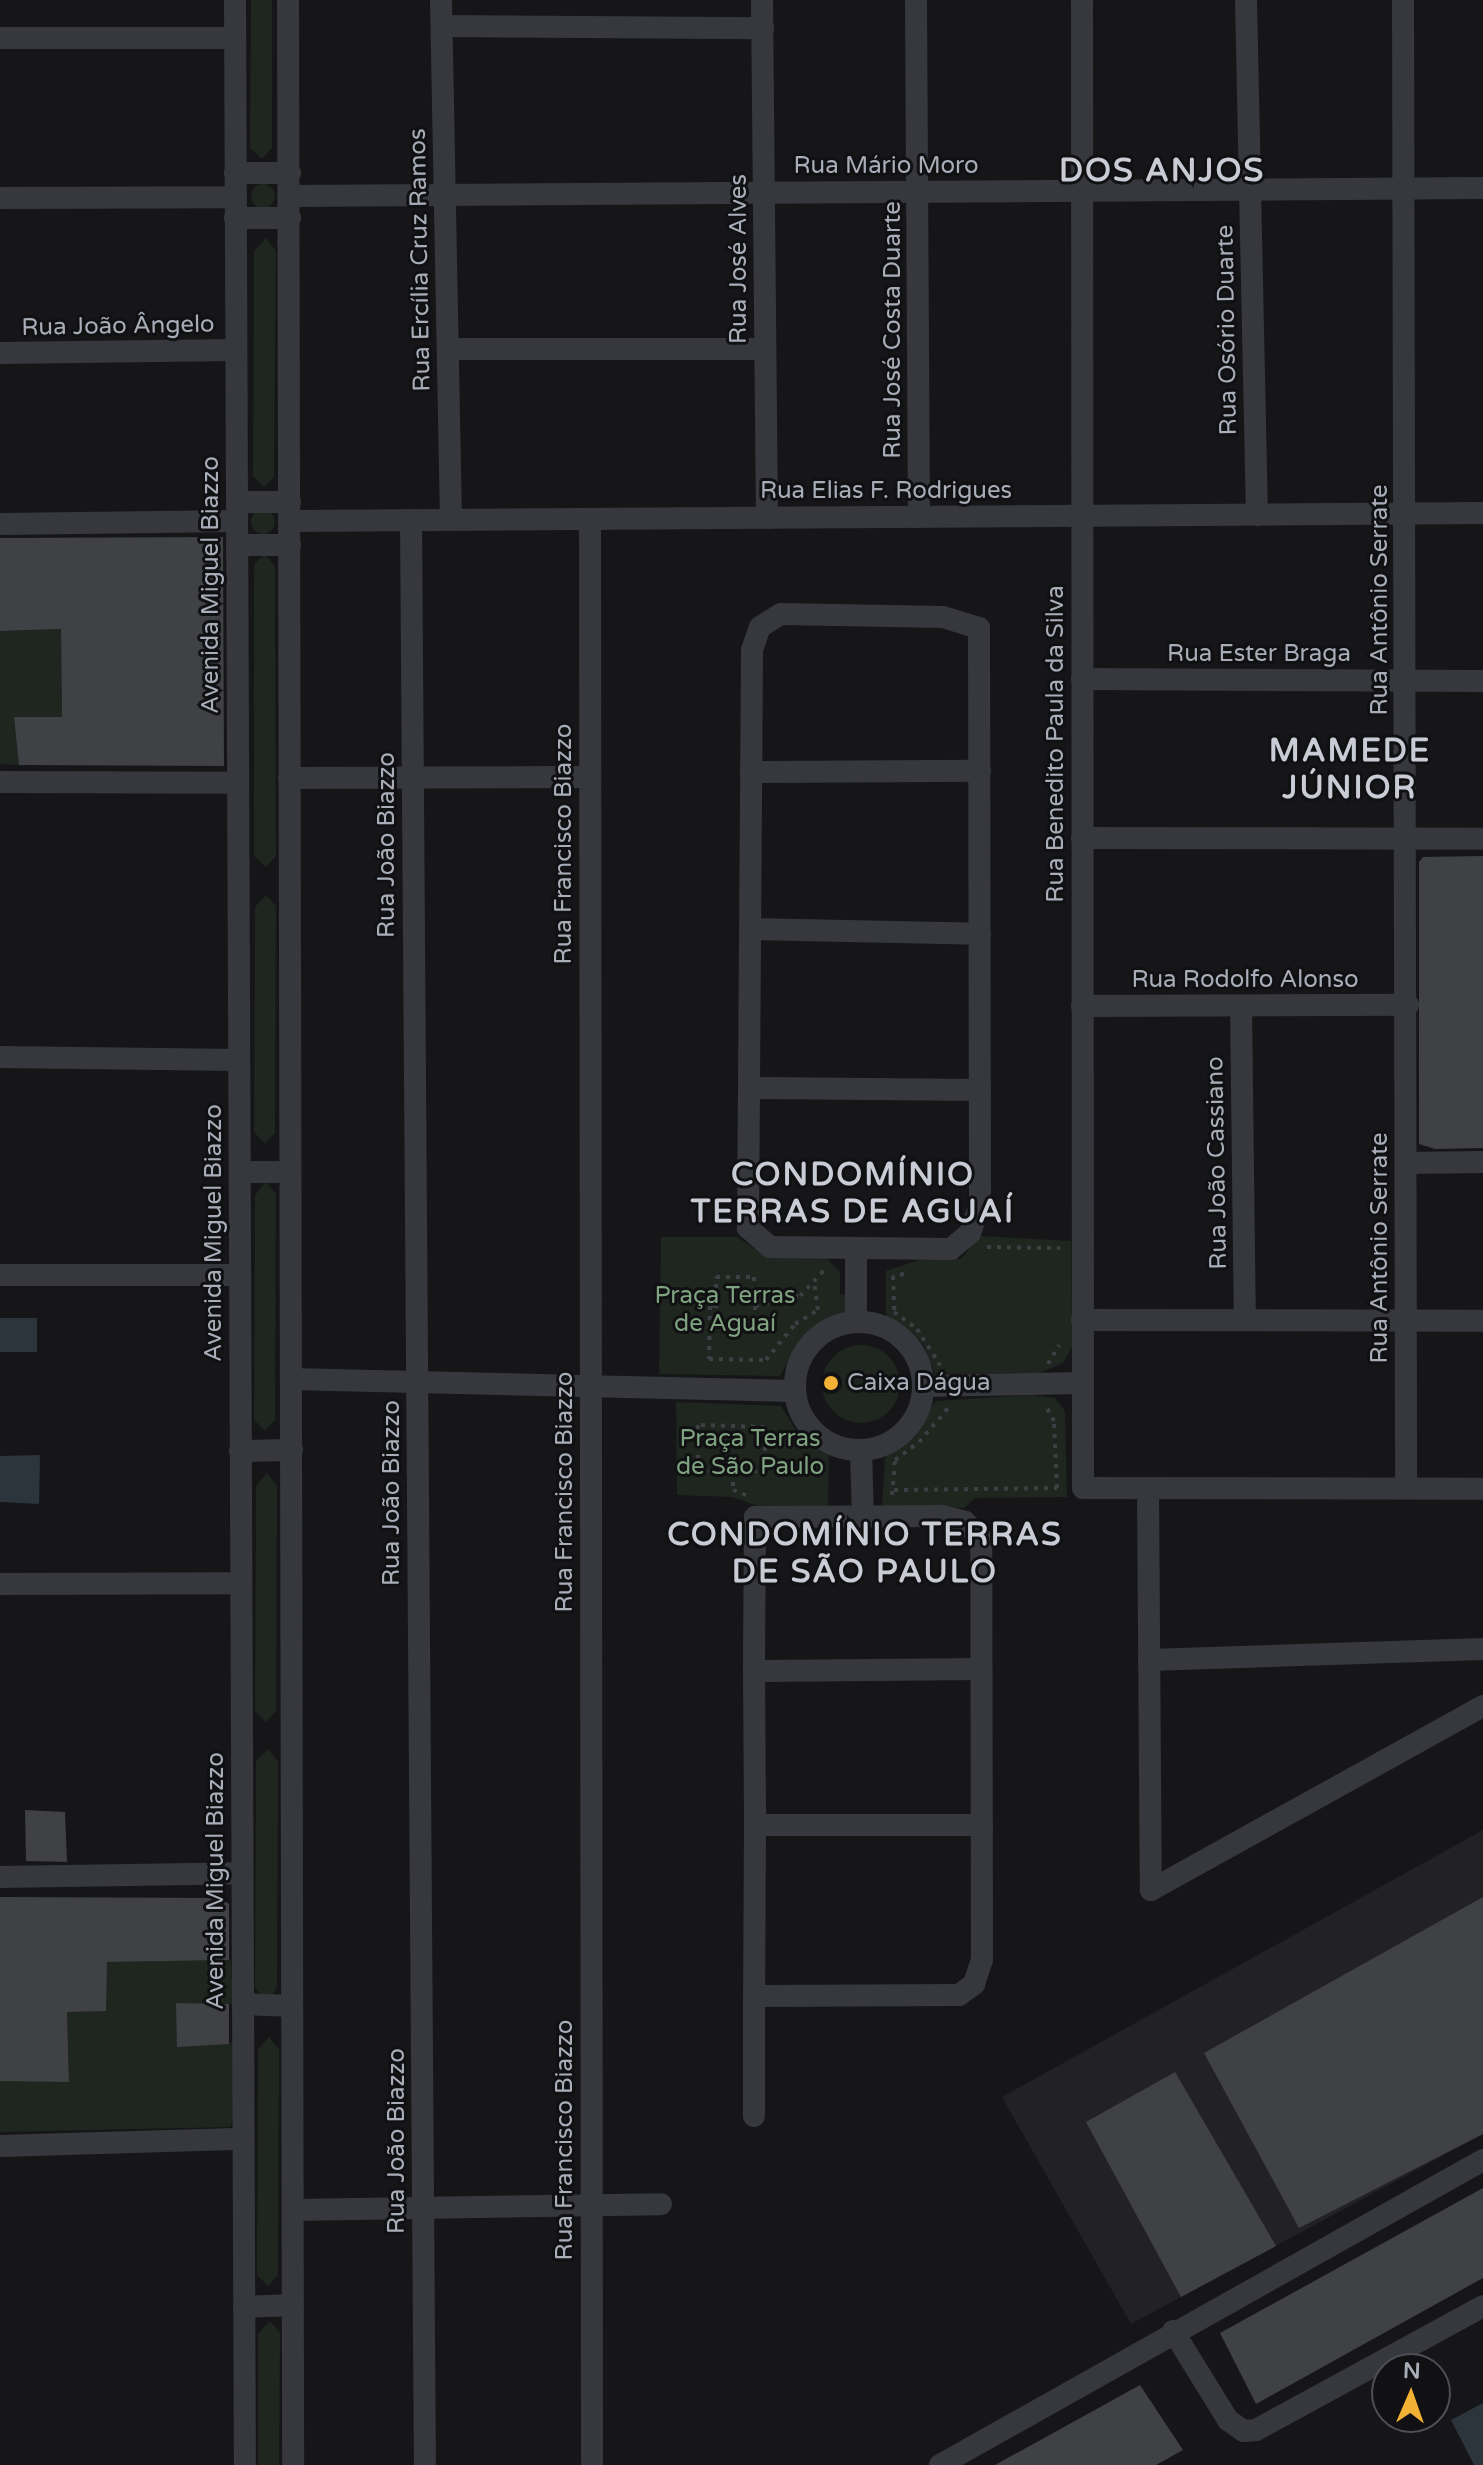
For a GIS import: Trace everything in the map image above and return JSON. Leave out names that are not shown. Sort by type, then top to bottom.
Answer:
[{"type":"street","name":"Avenida Miguel Biazzo","points":[[235,0],[245,2465]]},
{"type":"street","points":[[288,0],[293,2465]]},
{"type":"street","name":"Rua Ercília Cruz Ramos","points":[[441,0],[451,520]]},
{"type":"street","name":"Rua José Alves","points":[[762,0],[767,518]]},
{"type":"street","name":"Rua José Costa Duarte","points":[[916,0],[919,517]]},
{"type":"street","name":"Rua Benedito Paula da Silva","points":[[1082,0],[1083,1488],[1148,1488]]},
{"type":"street","name":"Rua Osório Duarte","points":[[1246,0],[1257,515]]},
{"type":"street","name":"Rua Antônio Serrate","points":[[1403,0],[1408,1005],[1406,1488]]},
{"type":"street","points":[[442,26],[763,28]]},
{"type":"street","points":[[0,38],[235,38]]},
{"type":"street","points":[[235,173],[290,173]]},
{"type":"street","name":"Rua Mário Moro","points":[[0,198],[290,207],[445,195],[1483,188]]},
{"type":"street","points":[[448,349],[765,349]]},
{"type":"street","name":"Rua João Ângelo","points":[[0,353],[236,350]]},
{"type":"street","name":"Rua Elias F. Rodrigues","points":[[0,524],[237,512],[290,512],[411,520],[1483,513]]},
{"type":"street","name":"Rua Francisco Biazzo","points":[[590,519],[592,2465]]},
{"type":"street","name":"Rua João Biazzo","points":[[411,520],[425,2465]]},
{"type":"street","points":[[237,545],[290,545]]},
{"type":"street","points":[[781,614],[943,617],[979,628],[980,1204],[970,1233],[951,1249],[770,1247],[748,1228],[751,772],[752,650],[760,627],[781,614]]},
{"type":"street","name":"Rua Ester Braga","points":[[1082,679],[1483,681]]},
{"type":"street","points":[[751,772],[980,771]]},
{"type":"street","points":[[289,778],[590,777]]},
{"type":"street","points":[[0,782],[237,783]]},
{"type":"street","points":[[1082,838],[1483,839]]},
{"type":"street","points":[[750,929],[980,934]]},
{"type":"street","name":"Rua Rodolfo Alonso","points":[[1082,1006],[1408,1005]]},
{"type":"street","name":"Rua João Cassiano","points":[[1241,1006],[1245,1320]]},
{"type":"street","points":[[0,1057],[239,1060]]},
{"type":"street","points":[[749,1088],[980,1090]]},
{"type":"street","points":[[1406,1163],[1483,1162]]},
{"type":"street","points":[[240,1172],[290,1172]]},
{"type":"street","points":[[856,1248],[856,1322]]},
{"type":"street","points":[[0,1275],[240,1275]]},
{"type":"street","points":[[1082,1320],[1483,1321]]},
{"type":"street","points":[[856,1322],[881,1326],[903,1340],[918,1361],[924,1386],[919,1410],[905,1431],[885,1445],[861,1451],[836,1447],[815,1434],[800,1415],[794,1391],[797,1366],[810,1343],[831,1328],[856,1322]]},
{"type":"street","points":[[291,1379],[794,1391]]},
{"type":"street","points":[[924,1386],[1082,1383]]},
{"type":"street","points":[[240,1451],[292,1450]]},
{"type":"street","points":[[861,1451],[863,1517]]},
{"type":"street","points":[[1483,1489],[1148,1488],[1151,1890],[1483,1706]]},
{"type":"street","points":[[754,1996],[959,1995],[974,1984],[982,1960],[981,1538],[965,1522],[942,1516],[755,1517],[754,1671],[755,1825],[754,1996],[754,2116]]},
{"type":"street","points":[[0,1584],[241,1583]]},
{"type":"street","points":[[1149,1660],[1477,1651]]},
{"type":"street","points":[[754,1671],[981,1669]]},
{"type":"street","points":[[755,1825],[982,1825]]},
{"type":"street","points":[[0,1877],[242,1873]]},
{"type":"street","points":[[243,2004],[292,2006]]},
{"type":"street","points":[[0,2146],[243,2139]]},
{"type":"street","points":[[940,2465],[1173,2331],[1483,2160]]},
{"type":"street","points":[[293,2210],[661,2204]]},
{"type":"street","points":[[244,2307],[293,2305]]},
{"type":"street","points":[[1173,2331],[1228,2420],[1244,2431],[1256,2430],[1483,2306]]},
{"type":"path","points":[[978,1252],[994,1244],[1060,1247],[1060,1262]]},
{"type":"path","points":[[885,1248],[904,1274]]},
{"type":"path","points":[[755,1306],[800,1296],[831,1261]]},
{"type":"path","points":[[915,1266],[904,1274],[893,1276],[894,1312],[917,1329],[940,1367],[955,1366]]},
{"type":"path","points":[[716,1277],[754,1277],[755,1306],[754,1329],[716,1328],[716,1277]]},
{"type":"path","points":[[716,1305],[710,1306],[709,1359],[766,1360],[795,1324],[818,1310],[814,1283]]},
{"type":"path","points":[[1038,1364],[1048,1364],[1059,1350],[1059,1335]]},
{"type":"path","points":[[894,1490],[1057,1488],[1054,1421],[1045,1405],[1032,1405]]},
{"type":"path","points":[[887,1517],[894,1490],[895,1460],[919,1442],[949,1407],[963,1406]]},
{"type":"path","points":[[698,1425],[765,1427],[765,1471],[733,1472],[698,1471],[698,1425]]},
{"type":"path","points":[[733,1472],[733,1490],[753,1498]]},
{"type":"shaded area","points":[[0,1318],[37,1318],[37,1352],[0,1352]]},
{"type":"shaded area","points":[[40,1455],[39,1504],[0,1502],[0,1456]]},
{"type":"shaded area","points":[[1483,1830],[1483,2134],[1131,2324],[1002,2097]]},
{"type":"shaded area","points":[[1483,2403],[1483,2465],[1474,2465],[1451,2420]]},
{"type":"green space","points":[[251,0],[272,0],[272,148],[262,159],[250,148]]},
{"type":"green space","points":[[263,184],[272,187],[275,196],[272,205],[263,208],[254,205],[251,196],[254,187]]},
{"type":"green space","points":[[266,238],[276,251],[274,477],[264,487],[253,476],[254,251]]},
{"type":"green space","points":[[263,510],[272,513],[275,522],[272,531],[263,534],[254,531],[251,522],[254,513]]},
{"type":"green space","points":[[265,554],[275,567],[276,856],[266,867],[254,856],[254,564]]},
{"type":"green space","points":[[61,629],[62,717],[14,717],[19,765],[0,764],[0,631]]},
{"type":"green space","points":[[266,895],[276,906],[275,1133],[265,1144],[254,1132],[255,907]]},
{"type":"green space","points":[[266,1182],[276,1194],[275,1420],[265,1431],[254,1420],[255,1195]]},
{"type":"green space","points":[[980,1236],[1071,1241],[1072,1347],[1063,1363],[1039,1373],[935,1374],[924,1345],[886,1317],[886,1271],[925,1258],[961,1259]]},
{"type":"green space","name":"Praça Terras de Aguaí","points":[[661,1237],[737,1237],[764,1255],[824,1256],[840,1272],[840,1294],[847,1295],[847,1316],[830,1317],[801,1338],[780,1376],[659,1374]]},
{"type":"green space","points":[[861,1345],[876,1348],[889,1356],[897,1369],[900,1384],[897,1399],[889,1412],[876,1420],[861,1423],[846,1420],[833,1412],[825,1399],[822,1384],[825,1369],[833,1356],[846,1348]]},
{"type":"green space","points":[[1031,1395],[1055,1398],[1065,1411],[1067,1497],[975,1498],[964,1508],[882,1505],[885,1458],[936,1401]]},
{"type":"green space","name":"Praça Terras de São Paulo","points":[[676,1402],[781,1406],[800,1437],[829,1454],[828,1507],[767,1509],[732,1497],[677,1495]]},
{"type":"green space","points":[[267,1473],[277,1485],[276,1711],[266,1722],[255,1711],[256,1486]]},
{"type":"green space","points":[[268,1749],[278,1761],[277,1987],[272,1995],[260,1994],[255,1987],[256,1761]]},
{"type":"green space","points":[[231,1960],[233,2004],[177,2003],[178,2046],[234,2043],[235,2116],[230,2127],[0,2132],[0,2081],[69,2081],[67,2012],[0,1991],[107,1962]]},
{"type":"green space","points":[[269,2037],[279,2049],[278,2275],[268,2286],[257,2275],[258,2049]]},
{"type":"green space","points":[[270,2321],[280,2333],[279,2465],[258,2465],[258,2334]]},
{"type":"building","points":[[223,537],[224,766],[19,765],[14,717],[62,717],[61,629],[0,631],[0,538]]},
{"type":"building","points":[[1483,856],[1483,1148],[1435,1149],[1419,1144],[1419,862],[1423,857]]},
{"type":"building","points":[[25,1810],[65,1812],[67,1862],[26,1861]]},
{"type":"building","points":[[0,1897],[221,1898],[229,1904],[229,1960],[107,1962],[106,2011],[67,2012],[69,2082],[0,2081]]},
{"type":"building","points":[[1483,1897],[1483,2134],[1299,2228],[1204,2053]]},
{"type":"building","points":[[176,2003],[229,2004],[229,2044],[177,2047]]},
{"type":"building","points":[[1175,2072],[1276,2246],[1181,2297],[1086,2122]]},
{"type":"building","points":[[1483,2188],[1483,2278],[1256,2404],[1220,2333]]},
{"type":"building","points":[[1140,2385],[1183,2450],[1156,2465],[995,2465]]},
{"type":"place","name":"Caixa Dágua","points":[[831,1383]]},
{"type":"district","name":"DOS ANJOS","points":[[1162,171]]},
{"type":"district","name":"MAMEDE JÚNIOR","points":[[1350,770]]},
{"type":"district","name":"CONDOMÍNIO TERRAS DE AGUAÍ","points":[[853,1194]]},
{"type":"district","name":"CONDOMÍNIO TERRAS DE SÃO PAULO","points":[[865,1554]]}]
